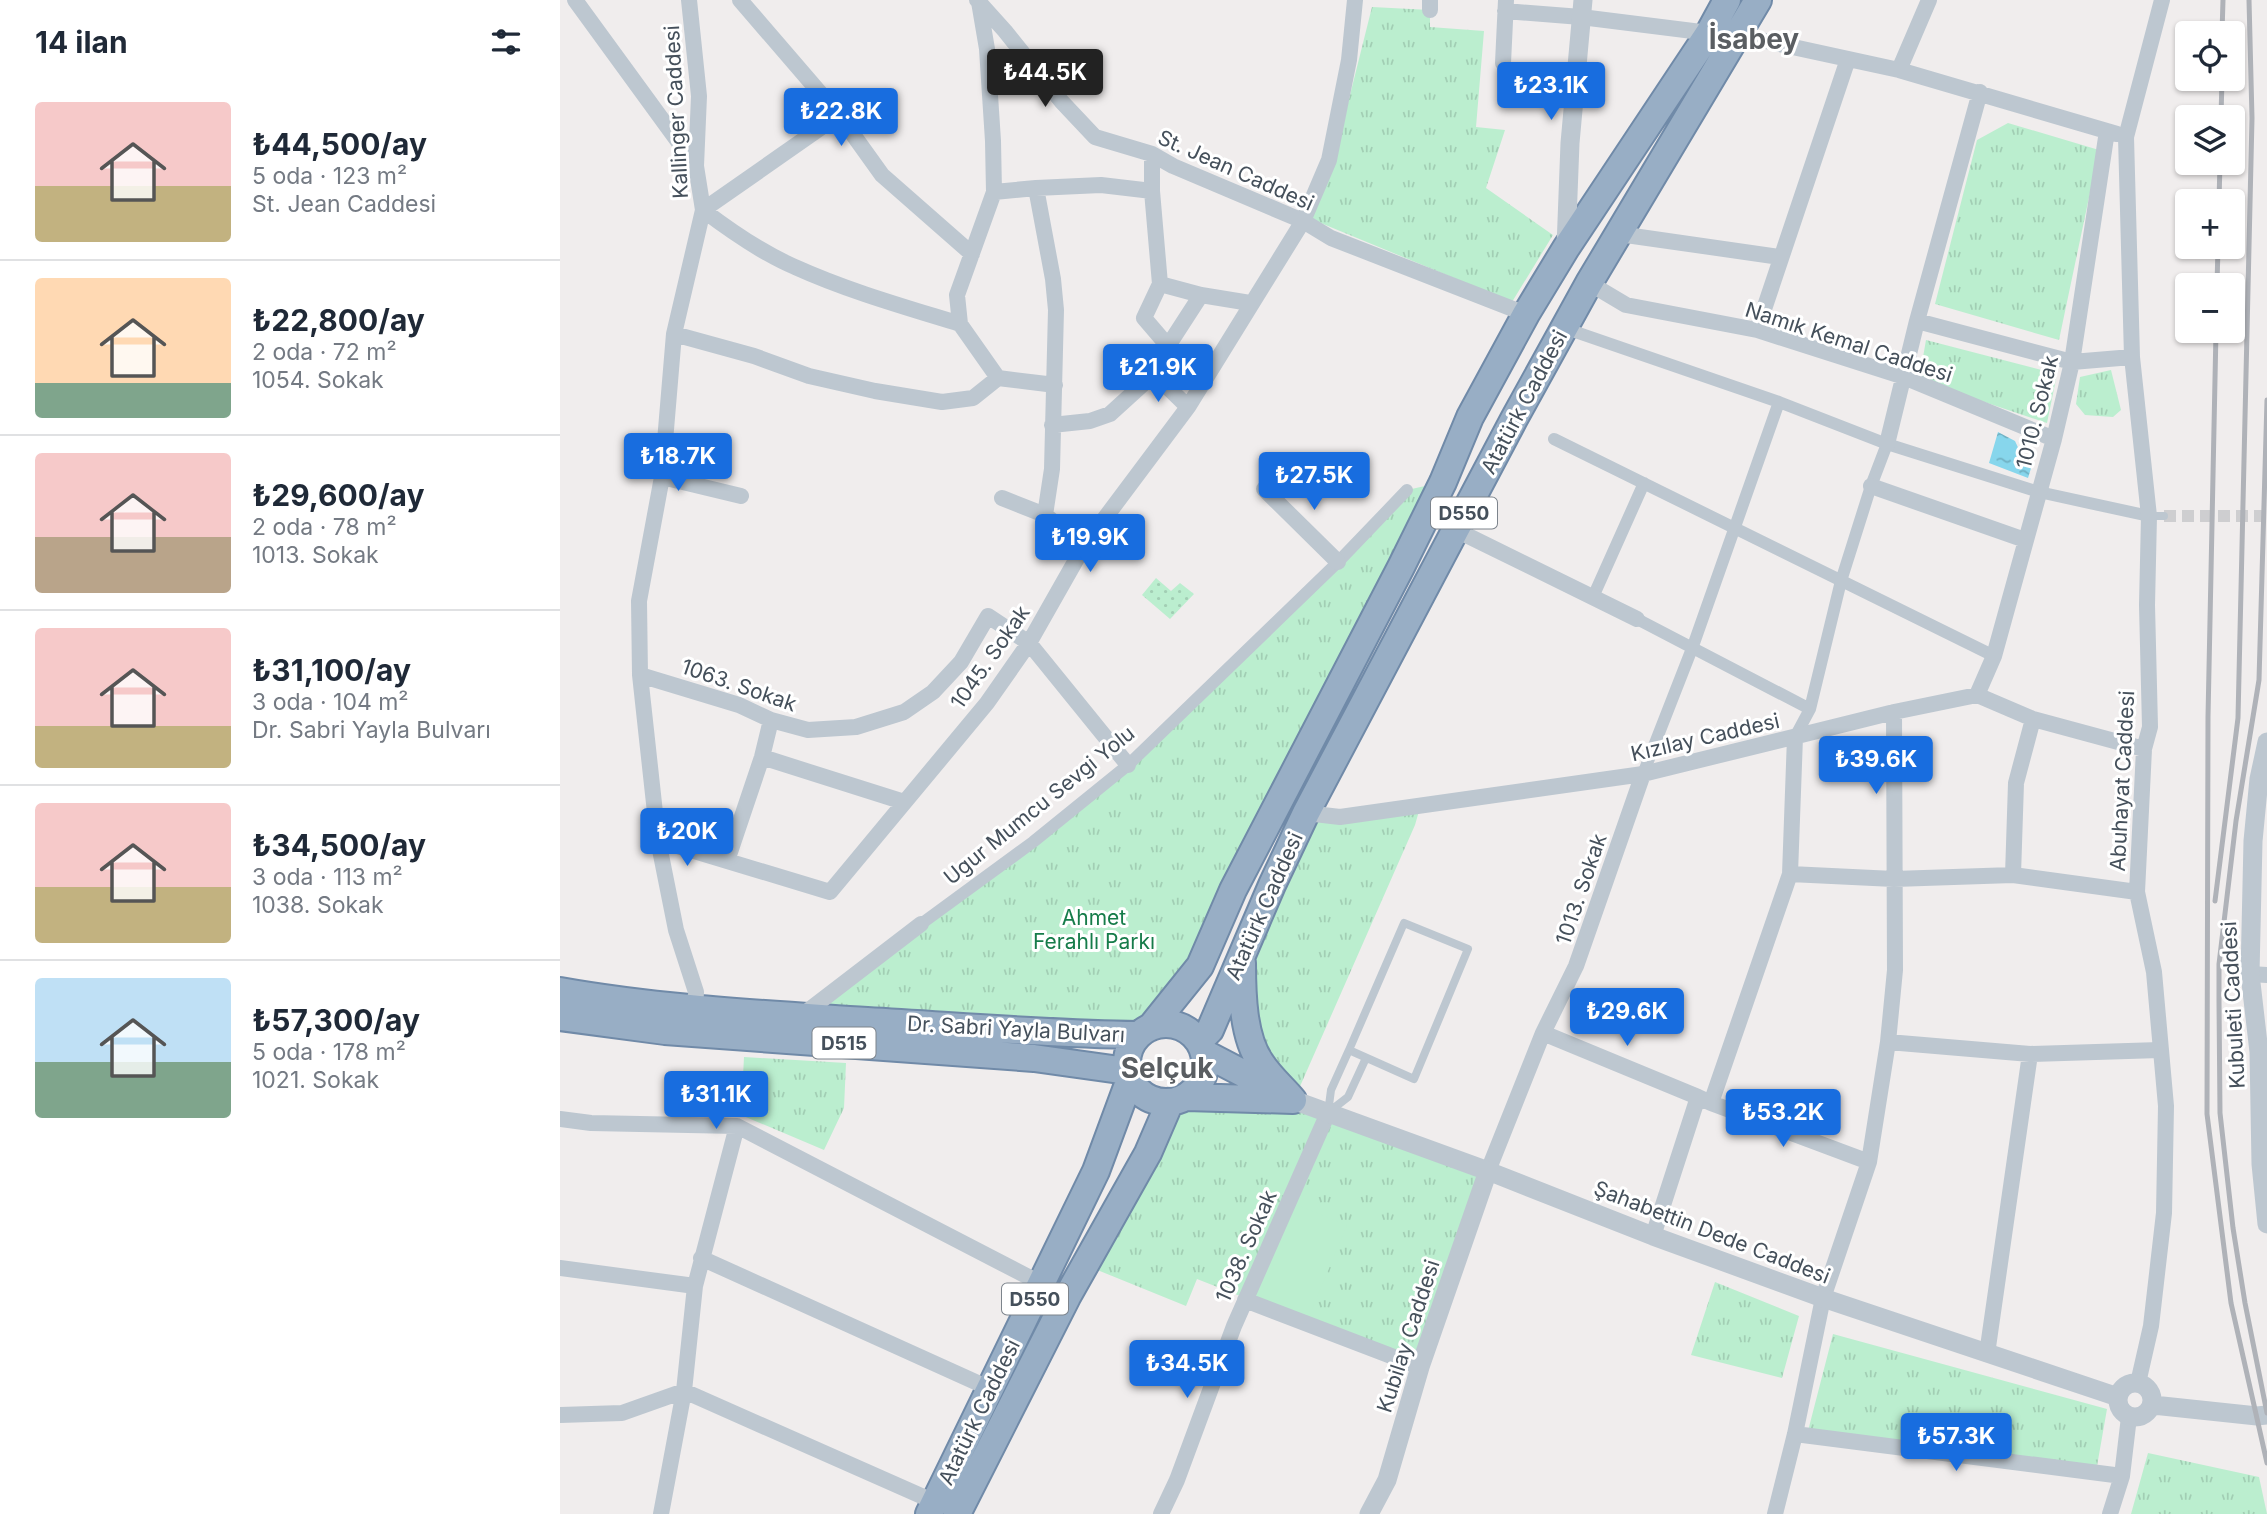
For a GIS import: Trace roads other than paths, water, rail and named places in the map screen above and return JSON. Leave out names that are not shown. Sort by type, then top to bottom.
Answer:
[{"type":"highway","name":"Atatürk Caddesi","points":[[1144,1031],[1200,966],[1233,890],[1407,555],[1443,482],[1470,417],[1526,314],[1709,33],[1727,0]]},
{"type":"highway","name":"Atatürk Caddesi","points":[[1202,1047],[1272,884],[1306,813],[1456,530],[1589,283],[1758,0]]},
{"type":"highway","points":[[1561,258],[1563,271],[1574,271],[1589,283]]},
{"type":"highway","points":[[1526,314],[1549,333],[1560,332],[1564,328]]},
{"type":"highway","points":[[1242,956],[1242,992],[1248,1030],[1260,1062],[1293,1100]]},
{"type":"highway","name":"Dr. Sabri Yayla Bulvarı","points":[[560,991],[610,1000],[799,1017],[1083,1034],[1144,1031]]},
{"type":"highway","name":"Dr. Sabri Yayla Bulvarı","points":[[560,1017],[665,1031],[1020,1057],[1129,1075]]},
{"type":"highway","points":[[1164,1023],[1178,1025],[1190,1031],[1202,1047],[1293,1100],[1158,1102],[1137,1089],[1129,1075],[1128,1052],[1144,1031],[1164,1023]]},
{"type":"highway","points":[[1178,1100],[1196,1089],[1203,1078],[1206,1066],[1202,1047]]},
{"type":"highway","name":"Atatürk Caddesi","points":[[940,1510],[991,1389],[1096,1171],[1129,1075]]},
{"type":"highway","name":"Atatürk Caddesi","points":[[940,1510],[1067,1297],[1178,1100]]},
{"type":"street","points":[[575,0],[696,166]]},
{"type":"street","name":"Kallinger Caddesi","points":[[690,0],[699,96],[696,166],[703,210],[674,334],[662,477],[639,601],[640,674],[658,840],[676,930],[696,992],[695,1009]]},
{"type":"street","points":[[740,0],[839,115],[882,175],[972,254]]},
{"type":"street","name":"1045. Sokak","points":[[727,861],[830,892],[987,704],[1029,643],[1084,546],[1188,407],[1303,221],[1329,160],[1349,60],[1355,0]]},
{"type":"street","points":[[1899,69],[1929,0]]},
{"type":"street","name":"Abuhayat Caddesi","points":[[2138,1383],[2151,1326],[2164,1213],[2166,1106],[2154,972],[2137,892],[2144,749],[2150,727],[2147,605],[2157,516],[2132,357],[2126,137],[2162,0]]},
{"type":"street","points":[[978,1],[987,49],[994,192],[957,295],[960,324],[998,379]]},
{"type":"street","name":"St. Jean Caddesi","points":[[978,1],[1062,102],[1095,137],[1152,154],[1173,166],[1303,221],[1331,237],[1526,314]]},
{"type":"street","points":[[1503,62],[1506,6],[1582,8],[1709,33]]},
{"type":"street","points":[[1561,258],[1582,8]]},
{"type":"street","points":[[1738,35],[1899,69],[2126,137]]},
{"type":"street","points":[[1757,330],[1848,60]]},
{"type":"street","points":[[1653,1236],[1790,874],[1795,737],[1810,709],[1841,581],[1887,444],[1917,321],[1980,92]]},
{"type":"street","points":[[839,115],[703,210],[741,238],[794,267],[960,324]]},
{"type":"street","name":"1010. Sokak","points":[[1977,695],[1994,656],[2054,439],[2072,362],[2107,131]]},
{"type":"street","points":[[1152,154],[1152,191],[1160,284],[1144,318],[1168,346]]},
{"type":"street","points":[[994,192],[1101,186],[1152,191]]},
{"type":"street","points":[[1036,188],[1056,310],[1052,469],[1045,515]]},
{"type":"street","points":[[1619,233],[1780,257]]},
{"type":"street","name":"Namık Kemal Caddesi","points":[[1589,283],[1626,305],[1757,330],[1904,377],[2054,439]]},
{"type":"street","points":[[1160,284],[1201,295],[1250,303]]},
{"type":"street","points":[[1052,425],[1090,421],[1110,414],[1154,374],[1168,346],[1201,295]]},
{"type":"street","points":[[1917,321],[2072,362],[2132,357]]},
{"type":"street","points":[[1564,328],[1779,402],[1887,444],[2039,492],[2157,516]]},
{"type":"street","points":[[674,334],[754,356],[809,376],[942,402],[973,398],[998,379],[1055,385]]},
{"type":"street","points":[[1154,374],[1188,407]]},
{"type":"street","points":[[1643,774],[1693,646],[1779,402]]},
{"type":"street","points":[[1554,439],[1994,656]]},
{"type":"street","points":[[662,477],[741,496]]},
{"type":"street","points":[[1593,597],[1644,483]]},
{"type":"street","points":[[1871,486],[2025,540]]},
{"type":"street","points":[[1264,489],[1338,562]]},
{"type":"street","name":"Ugur Mumcu Sevgi Yolu","points":[[799,1017],[1033,842],[1128,765],[1338,562],[1407,490]]},
{"type":"street","points":[[1002,498],[1045,515],[1084,546]]},
{"type":"street","points":[[1456,530],[1693,646],[1810,709]]},
{"type":"street","name":"1063. Sokak","points":[[640,674],[739,705],[771,720],[808,730],[856,727],[904,712],[933,692],[961,662],[988,616],[1029,643]]},
{"type":"street","points":[[1029,643],[1128,765]]},
{"type":"street","points":[[1977,695],[2033,719],[2144,749]]},
{"type":"street","name":"Kızılay Caddesi","points":[[1306,813],[1340,817],[1643,774],[1894,712],[1977,695]]},
{"type":"street","points":[[1775,1514],[1795,1434],[1823,1298],[1868,1162],[1888,1042],[1895,970],[1894,712]]},
{"type":"street","points":[[2013,875],[2016,783],[2033,719]]},
{"type":"street","points":[[658,840],[727,861],[762,757],[771,720]]},
{"type":"street","name":"Kubuleti Caddesi","points":[[2267,742],[2259,779],[2253,841],[2267,1224]]},
{"type":"street","points":[[762,757],[904,802]]},
{"type":"street","name":"1013. Sokak","points":[[1488,1171],[1543,1033],[1576,966],[1643,774]]},
{"type":"street","points":[[1790,874],[1894,879],[2013,875],[2137,892]]},
{"type":"street","points":[[1543,1033],[1704,1100],[1868,1162]]},
{"type":"street","points":[[1888,1042],[2030,1054],[2160,1051]]},
{"type":"street","points":[[1987,1354],[2030,1054]]},
{"type":"street","name":"Şahabettin Dede Caddesi","points":[[1293,1100],[1823,1298],[2118,1397]]},
{"type":"street","name":"1038. Sokak","points":[[1161,1514],[1177,1479],[1245,1300],[1328,1113]]},
{"type":"street","points":[[560,1119],[592,1123],[737,1126],[1042,1284]]},
{"type":"street","points":[[661,1514],[684,1391],[695,1286],[737,1126]]},
{"type":"street","name":"Kubilay Caddesi","points":[[1368,1514],[1387,1480],[1420,1367],[1488,1171]]},
{"type":"street","points":[[701,1258],[991,1389]]},
{"type":"street","points":[[560,1268],[695,1286]]},
{"type":"street","points":[[1245,1300],[1420,1367]]},
{"type":"street","points":[[2138,1383],[2150,1391],[2153,1405],[2145,1415],[2129,1417],[2121,1411],[2118,1397],[2127,1384],[2138,1383]]},
{"type":"street","points":[[560,1415],[622,1413],[684,1391],[940,1510]]},
{"type":"street","points":[[2153,1405],[2267,1415]]},
{"type":"street","points":[[2110,1514],[2122,1476],[2129,1417]]},
{"type":"street","points":[[1795,1434],[2122,1476]]},
{"type":"lane","points":[[1328,1113],[1331,1090],[1404,923],[1468,949],[1414,1079],[1349,1051]]},
{"type":"lane","points":[[1328,1113],[1348,1097],[1366,1058]]},
{"type":"water","points":[[1998,432],[2015,441],[2022,456],[2032,465],[2028,478],[1989,463]]},
{"type":"tunnel","points":[[2164,516],[2267,516]]},
{"type":"railway","points":[[2222,21],[2223,0]]},
{"type":"railway","points":[[2215,901],[2238,718],[2252,118],[2249,0]]},
{"type":"railway","points":[[2221,105],[2222,91]]},
{"type":"railway","points":[[2219,189],[2220,175]]},
{"type":"railway","points":[[2217,273],[2218,259]]},
{"type":"railway","points":[[2216,343],[2208,717],[2207,1114],[2231,1303],[2267,1463]]},
{"type":"railway","points":[[2267,400],[2259,680],[2236,821],[2219,964],[2220,1113],[2233,1228],[2267,1413]]},
{"type":"district","name":"İsabey","points":[[1754,39]]},
{"type":"district","name":"Selçuk","points":[[1167,1068]]},
{"type":"park label","name":"Ahmet Ferahlı Parkı","points":[[1094,929]]}]
